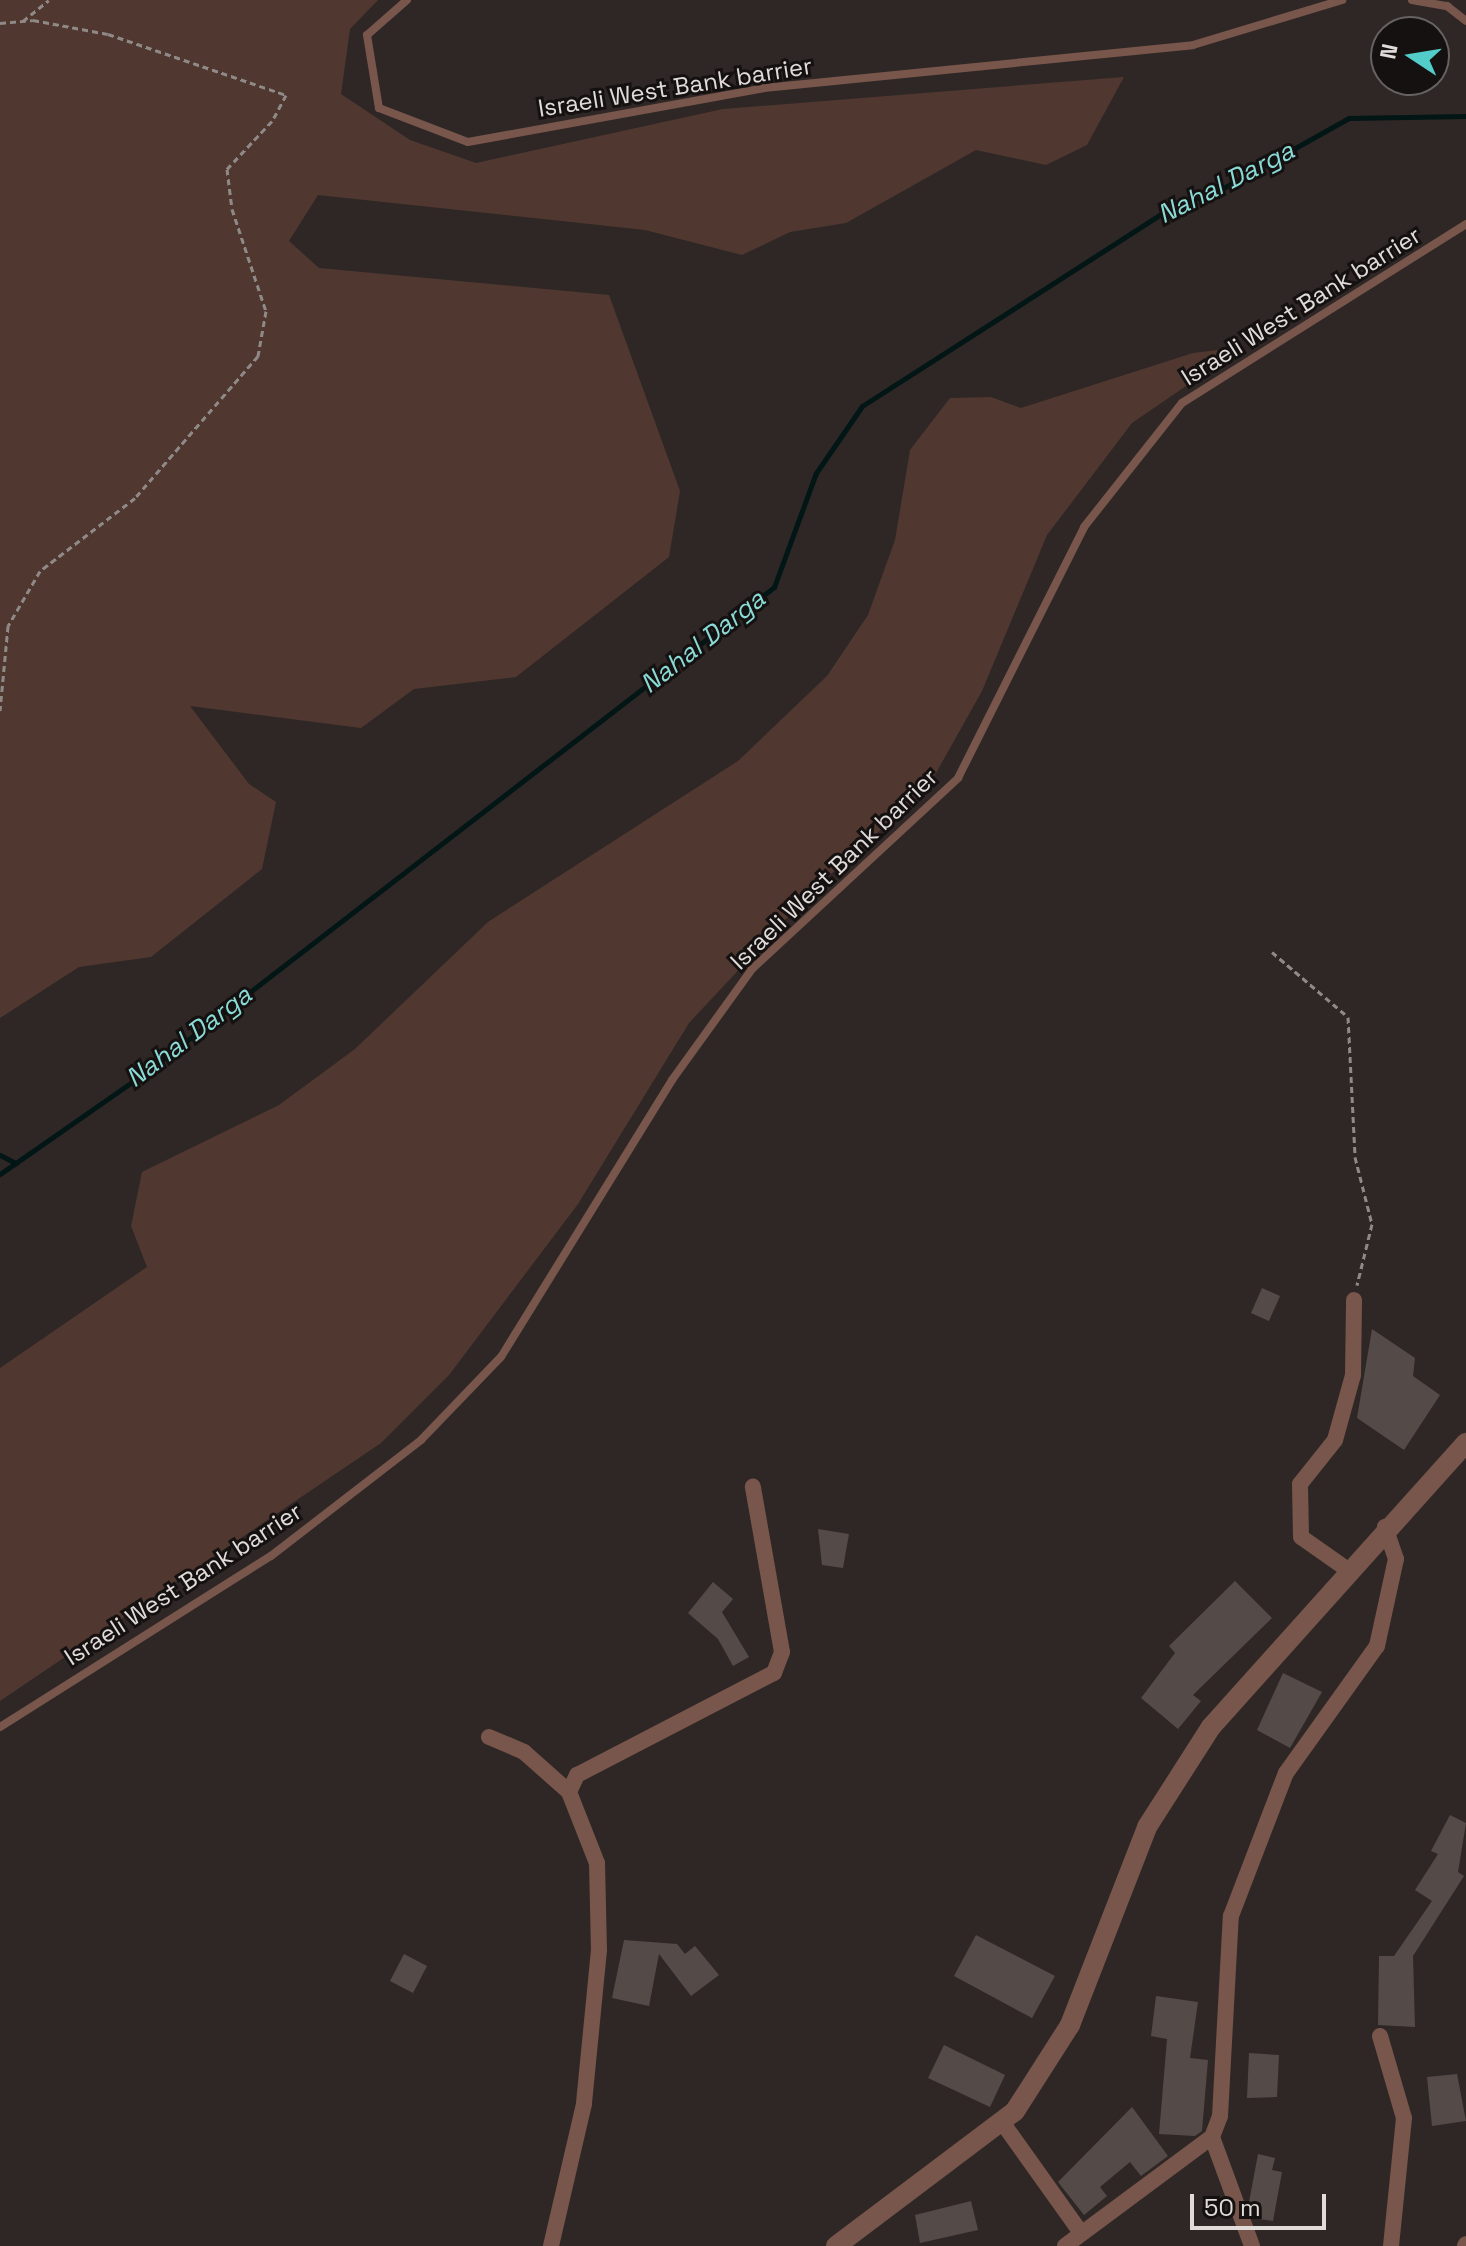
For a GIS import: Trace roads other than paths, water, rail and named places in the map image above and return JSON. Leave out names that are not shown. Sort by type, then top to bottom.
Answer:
[{"type":"street","points":[[1348,1570],[1301,1537],[1300,1484],[1335,1440],[1353,1375],[1354,1300]]},
{"type":"street","points":[[836,2246],[1002,2122],[1070,2025],[1147,1827],[1211,1727],[1385,1527],[1432,1486],[1466,1443]]},
{"type":"street","points":[[569,1792],[577,1775],[774,1673],[782,1652],[753,1487]]},
{"type":"street","points":[[1065,2246],[1079,2230],[1212,2137],[1220,2116],[1221,2022],[1238,1888],[1286,1773],[1377,1646],[1396,1559],[1385,1527]]},
{"type":"street","points":[[489,1737],[524,1752],[569,1792],[597,1863],[599,1950],[584,2104],[551,2246]]},
{"type":"street","points":[[1380,2036],[1404,2118],[1391,2246]]},
{"type":"street","points":[[1002,2122],[1079,2230]]},
{"type":"street","points":[[1212,2137],[1252,2246]]},
{"type":"lane","name":"Israeli West Bank barrier","points":[[407,0],[367,35],[379,108],[468,142],[764,88],[1193,45],[1342,0]]},
{"type":"lane","points":[[1412,0],[1447,6],[1466,21]]},
{"type":"lane","name":"Israeli West Bank barrier","points":[[0,1727],[271,1556],[421,1440],[501,1357],[672,1080],[752,969],[958,778],[1084,527],[1182,403],[1466,224]]},
{"type":"waterway","name":"Nahal Darga","points":[[0,1174],[145,1073],[774,587],[816,473],[862,406],[1177,204],[1220,190],[1349,118],[1466,116]]},
{"type":"waterway","points":[[0,1155],[16,1163]]}]
